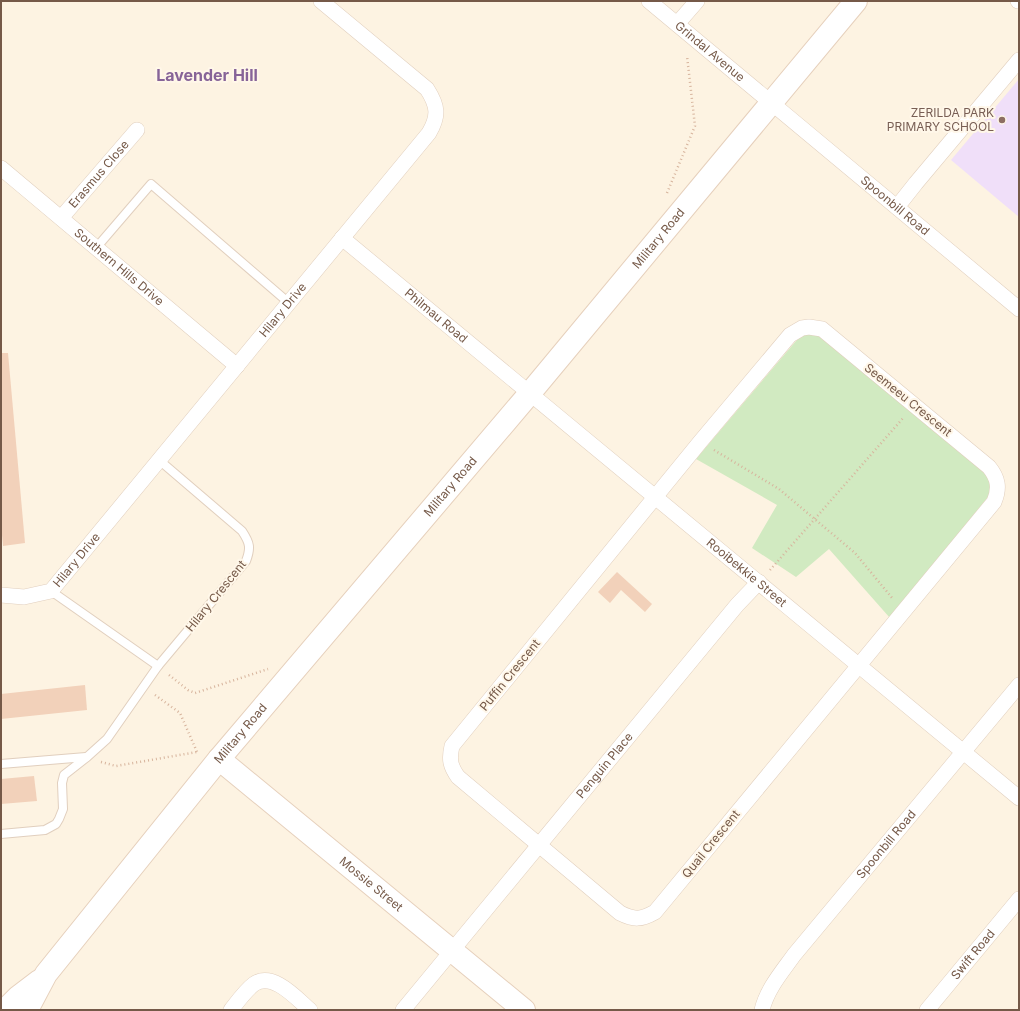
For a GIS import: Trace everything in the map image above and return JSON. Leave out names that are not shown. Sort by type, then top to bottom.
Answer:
[{"type":"street","name":"Hilary Drive","points":[[1,595],[24,597],[51,591],[429,133],[435,123],[436,107],[434,99],[427,89],[321,1]]},
{"type":"street","name":"Grindal Avenue","points":[[648,1],[772,102]]},
{"type":"street","points":[[677,24],[696,1]]},
{"type":"street","name":"Military Road","points":[[27,1010],[46,974],[209,758],[530,393],[856,1]]},
{"type":"street","points":[[897,208],[916,183],[1019,60]]},
{"type":"street","name":"Spoonbill Road","points":[[772,102],[1019,309]]},
{"type":"street","name":"Erasmus Close","points":[[61,218],[137,130]]},
{"type":"street","name":"Southern Hills Drive","points":[[1,168],[237,366]]},
{"type":"street","name":"Philmau Road","points":[[342,238],[530,393]]},
{"type":"street","name":"Seemeeu Crescent","points":[[656,497],[790,335],[802,328],[809,327],[822,329],[989,467],[998,480],[998,487],[994,502],[859,665]]},
{"type":"street","name":"Rooibekkie Street","points":[[530,393],[1019,798]]},
{"type":"street","name":"Puffin Crescent","points":[[539,845],[458,777],[451,764],[450,753],[452,746],[656,497]]},
{"type":"street","name":"Penguin Place","points":[[403,1010],[737,605],[759,582]]},
{"type":"street","name":"Quail Crescent","points":[[539,845],[620,913],[628,918],[638,919],[647,917],[655,912],[859,665]]},
{"type":"street","name":"Spoonbill Road","points":[[762,1010],[766,998],[774,984],[794,955],[1019,685]]},
{"type":"street","name":"Mossie Street","points":[[209,758],[524,1010]]},
{"type":"street","name":"Swift Road","points":[[927,1010],[1019,899]]},
{"type":"street","name":"Military Road","points":[[5,1010],[46,974]]},
{"type":"street","points":[[231,1010],[255,983],[267,981],[278,984],[310,1010]]},
{"type":"lane","points":[[96,248],[151,184],[289,303]]},
{"type":"lane","name":"Hilary Crescent","points":[[1,834],[45,830],[56,824],[63,809],[62,782],[64,775],[107,739],[158,666],[246,562],[250,552],[247,538],[242,531],[159,460]]},
{"type":"lane","points":[[51,591],[158,666]]},
{"type":"lane","points":[[1,764],[87,757]]},
{"type":"path","points":[[666,197],[695,126],[688,60],[677,24]]},
{"type":"path","points":[[759,582],[914,405]]},
{"type":"path","points":[[700,442],[779,489],[815,519],[855,553],[890,594],[902,613]]},
{"type":"path","points":[[158,666],[188,690],[195,693],[271,668]]},
{"type":"path","points":[[144,686],[180,714],[197,752]]},
{"type":"path","points":[[87,757],[116,766],[197,752],[209,758]]},
{"type":"shaded area","name":"ZERILDA PARK PRIMARY SCHOOL","points":[[1019,79],[1019,217],[951,160]]},
{"type":"green space","points":[[808,334],[823,338],[988,475],[991,486],[988,497],[890,618],[829,549],[796,577],[752,548],[777,505],[696,459],[796,341],[802,336]]},
{"type":"building","points":[[1,353],[8,353],[25,543],[3,546],[1,524]]},
{"type":"building","points":[[617,572],[652,604],[645,612],[621,590],[610,603],[598,592]]},
{"type":"building","points":[[85,685],[87,710],[1,719],[1,694]]},
{"type":"building","points":[[34,776],[37,801],[1,804],[1,779]]},
{"type":"place","name":"ZERILDA PARK PRIMARY SCHOOL","points":[[1002,120]]},
{"type":"district","name":"Lavender Hill","points":[[207,75]]}]
